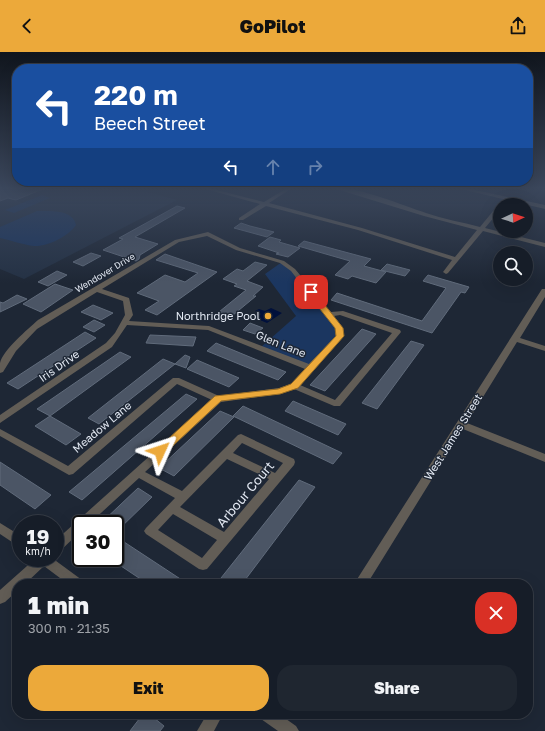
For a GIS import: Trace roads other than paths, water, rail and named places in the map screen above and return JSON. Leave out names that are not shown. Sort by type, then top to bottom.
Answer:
[{"type":"street","points":[[325,220],[360,229],[456,259]]},
{"type":"street","points":[[444,220],[545,245]]},
{"type":"street","points":[[446,272],[489,220]]},
{"type":"street","name":"Wendover Drive","points":[[0,370],[9,353],[26,333],[41,322],[177,241],[208,234],[238,249],[282,262],[293,270],[339,328],[340,336],[311,368]]},
{"type":"street","points":[[97,289],[126,300],[129,315],[125,323]]},
{"type":"street","name":"West James Street","points":[[363,579],[545,290]]},
{"type":"street","points":[[294,386],[337,404],[397,332],[340,313],[329,315]]},
{"type":"street","name":"Glen Lane","points":[[125,323],[209,328],[311,368]]},
{"type":"street","name":"Iris Drive","points":[[0,420],[109,345],[125,323]]},
{"type":"street","points":[[515,339],[545,349]]},
{"type":"street","points":[[91,515],[218,398],[280,391],[294,386],[311,368]]},
{"type":"street","name":"Meadow Lane","points":[[0,432],[68,471],[176,380],[218,398]]},
{"type":"street","points":[[461,424],[545,458]]},
{"type":"street","name":"Arbour Court","points":[[241,438],[290,462],[203,565],[150,531],[226,454],[241,438]]},
{"type":"street","points":[[226,454],[276,478]]},
{"type":"street","points":[[137,472],[183,497]]},
{"type":"street","points":[[172,508],[225,539]]},
{"type":"street","points":[[0,528],[12,537]]},
{"type":"street","points":[[64,540],[72,532]]},
{"type":"street","points":[[20,579],[33,567]]},
{"type":"street","points":[[55,567],[71,579]]},
{"type":"street","points":[[0,598],[12,587]]},
{"type":"street","points":[[205,731],[213,719]]},
{"type":"street","points":[[277,719],[291,731]]},
{"type":"place","name":"Northridge Pool","points":[[268,316]]}]
